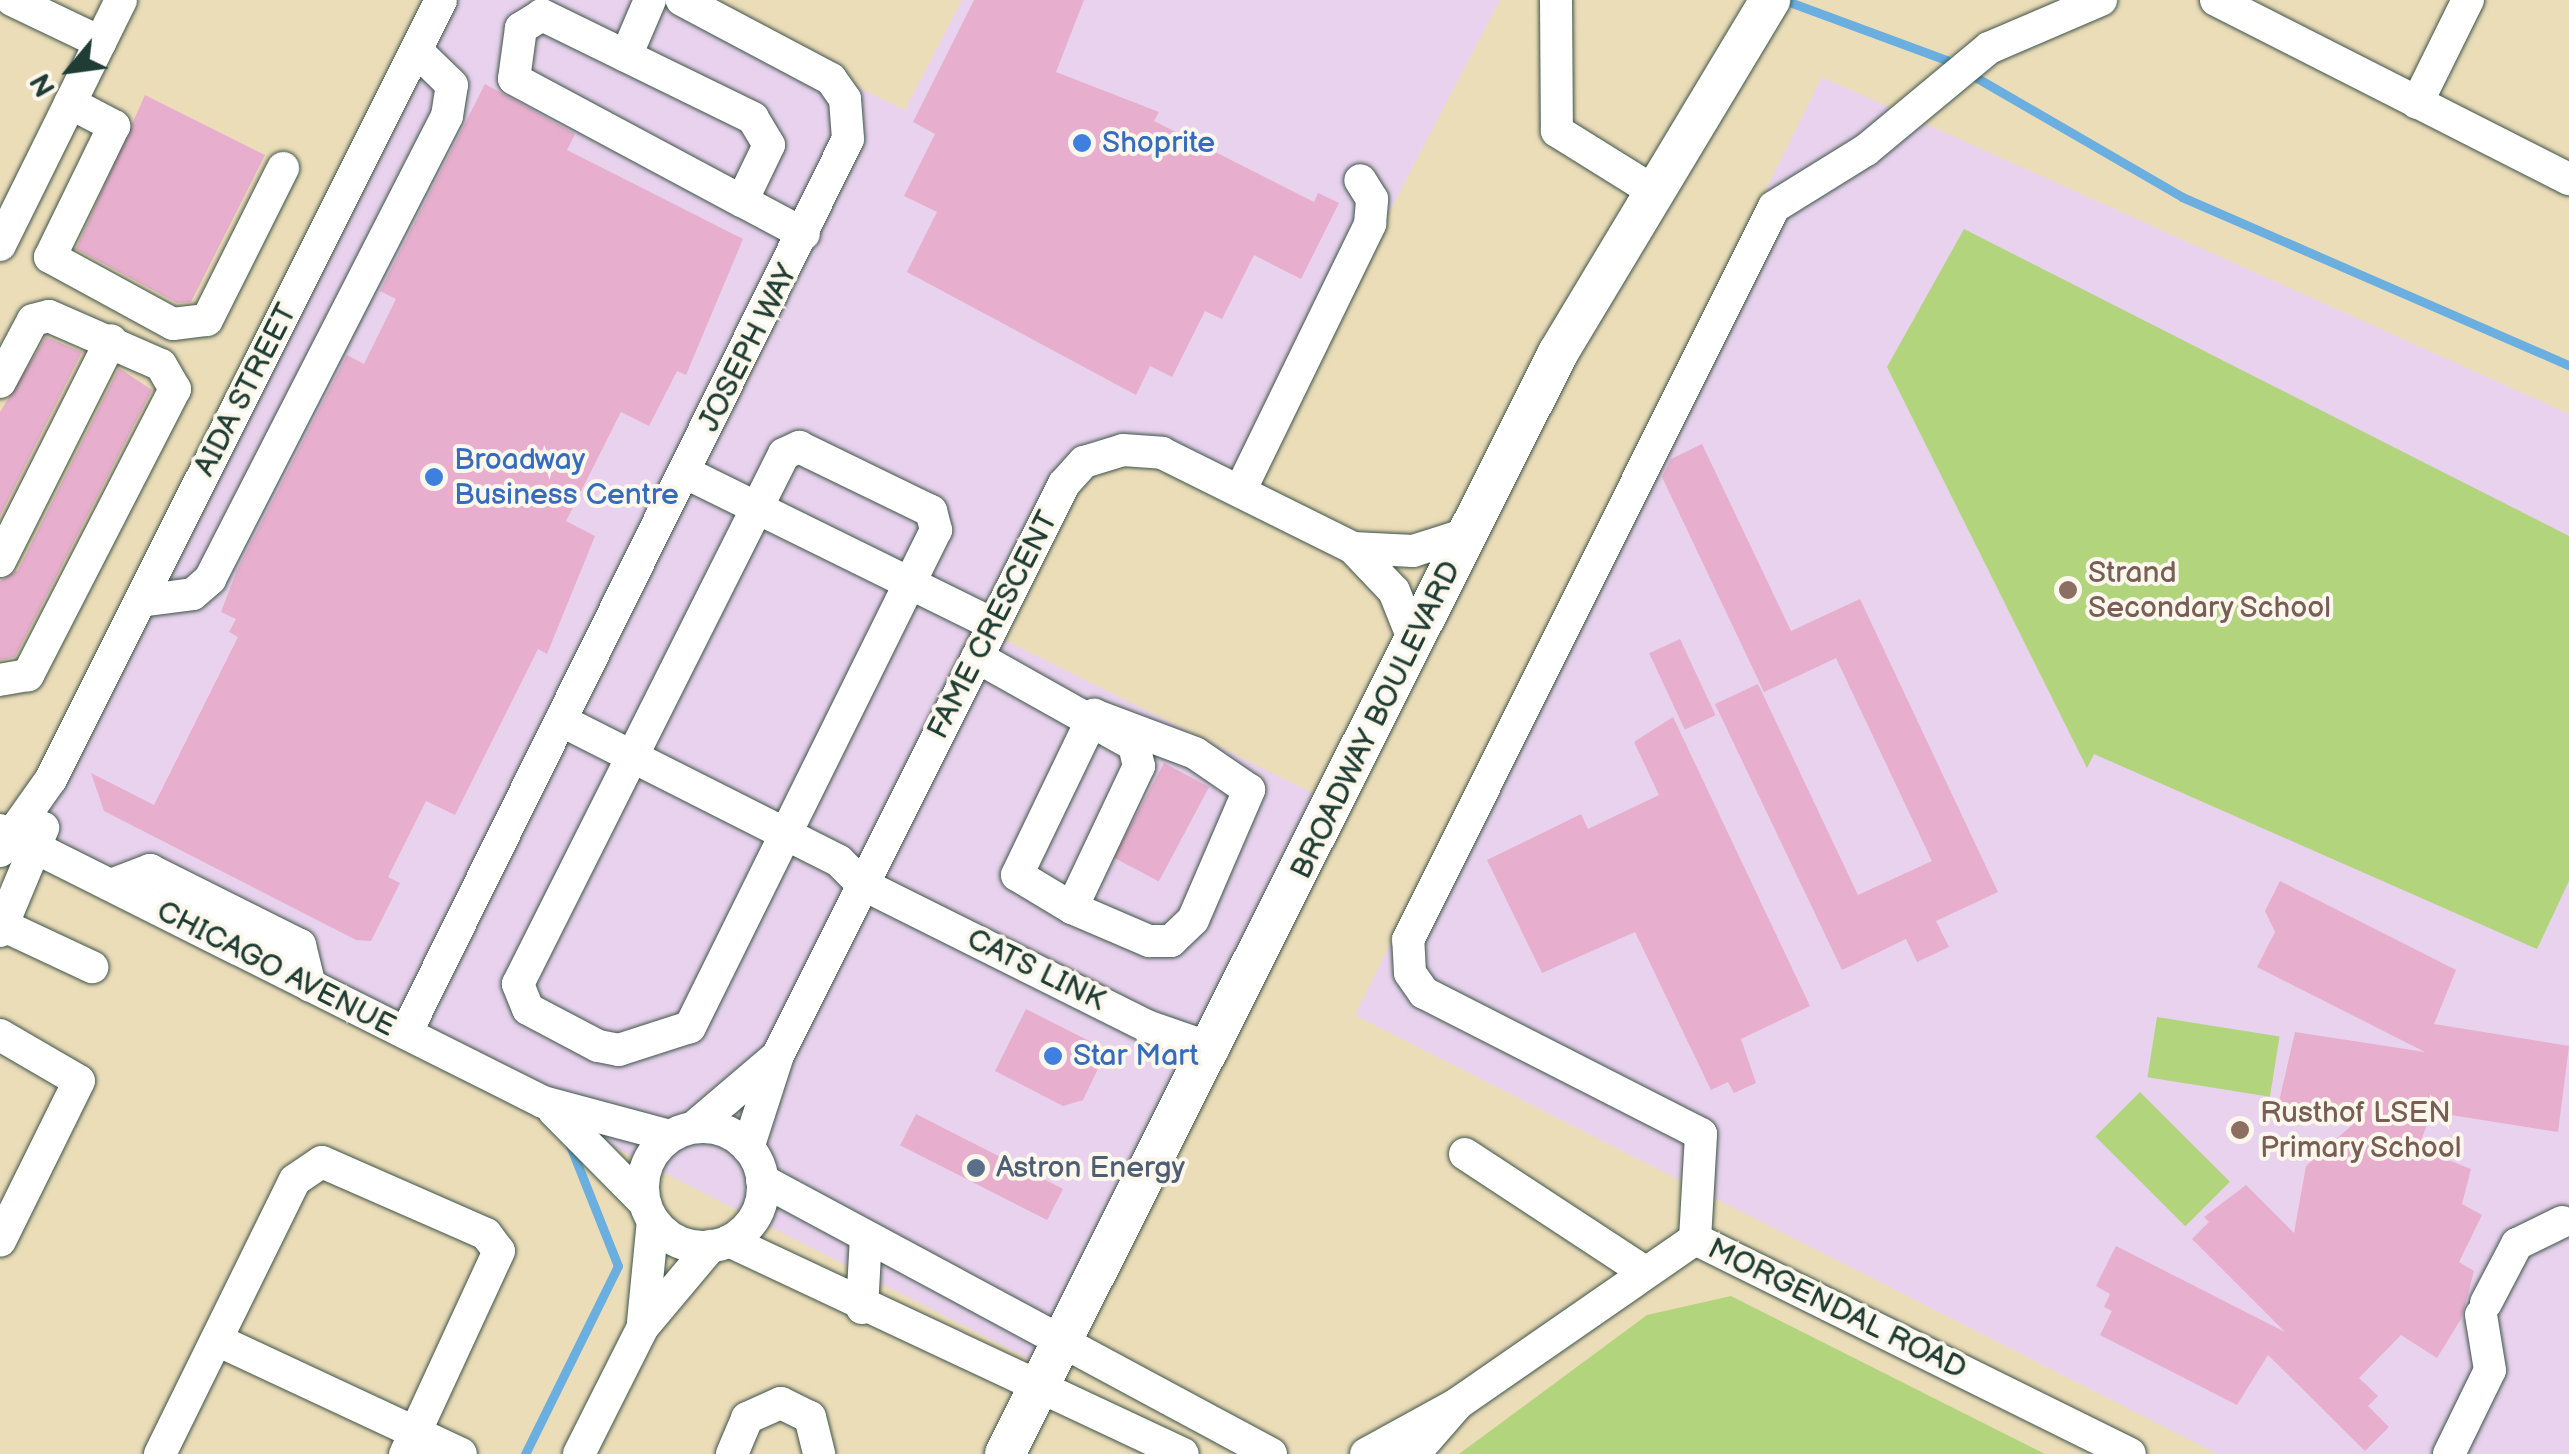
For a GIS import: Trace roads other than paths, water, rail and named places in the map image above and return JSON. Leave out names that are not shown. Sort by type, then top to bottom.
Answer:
[{"type":"main road","name":"BROADWAY BOULEVARD","points":[[1005,1454],[1214,1049],[1467,534],[1650,189],[1766,6]]},
{"type":"street","points":[[12,0],[100,42]]},
{"type":"street","points":[[0,245],[121,0]]},
{"type":"street","name":"AIDA STREET","points":[[3,839],[51,780],[441,0]]},
{"type":"street","points":[[626,56],[650,0]]},
{"type":"street","name":"JOSEPH WAY","points":[[406,1034],[848,139],[844,99],[812,63],[682,0]]},
{"type":"street","points":[[1556,0],[1557,131],[1650,189]]},
{"type":"street","points":[[1695,1239],[1701,1134],[1424,994],[1410,973],[1408,940],[1774,207],[1866,150],[1990,48],[2101,0]]},
{"type":"street","points":[[2216,0],[2569,179]]},
{"type":"street","points":[[2417,103],[2468,0]]},
{"type":"street","points":[[742,201],[768,145],[759,125],[542,15],[521,28],[509,67],[514,79],[742,201],[804,234]]},
{"type":"street","points":[[140,601],[193,594],[210,579],[447,116],[452,85],[416,50]]},
{"type":"street","points":[[70,103],[114,126],[50,254],[58,265],[173,324],[198,327],[283,168]]},
{"type":"street","points":[[1241,489],[1370,224],[1372,199],[1360,180]]},
{"type":"street","points":[[23,198],[69,220]]},
{"type":"street","points":[[0,382],[37,318],[111,340],[161,365],[175,389],[28,674],[0,680]]},
{"type":"street","points":[[0,561],[111,340]]},
{"type":"street","points":[[799,447],[932,511],[938,525],[690,1027],[619,1050],[598,1046],[528,1009],[516,992],[756,507],[784,454],[799,447]]},
{"type":"street","name":"FAME CRESCENT","points":[[748,1148],[778,1055],[1064,484],[1084,462],[1149,450],[1241,489],[1353,548],[1394,591],[1414,642]]},
{"type":"street","points":[[686,472],[994,624]]},
{"type":"street","name":"FAME CRESCENT","points":[[1353,548],[1413,551],[1467,534]]},
{"type":"street","points":[[977,657],[1094,715],[1244,778],[1250,798],[1193,920],[1171,941],[1149,941],[1021,884],[1018,870],[1094,715]]},
{"type":"street","points":[[1072,908],[1139,766],[1134,744],[1094,715]]},
{"type":"street","name":"CATS LINK","points":[[562,721],[786,834],[862,884],[1147,1026],[1214,1049]]},
{"type":"street","name":"AIDA STREET","points":[[1,927],[40,850],[51,780]]},
{"type":"street","name":"CHICAGO AVENUE","points":[[3,839],[40,850],[543,1102],[682,1132]]},
{"type":"street","points":[[1,927],[92,967]]},
{"type":"street","points":[[0,1035],[79,1081],[0,1241]]},
{"type":"street","name":"FAME CRESCENT","points":[[682,1132],[778,1055]]},
{"type":"street","name":"CHICAGO AVENUE","points":[[543,1102],[649,1212]]},
{"type":"street","points":[[578,1454],[643,1327],[720,1244],[755,1216],[762,1180],[748,1148],[724,1131],[682,1132],[650,1158],[643,1327]]},
{"type":"street","points":[[1465,1154],[1640,1269]]},
{"type":"street","points":[[160,1454],[295,1180],[322,1162],[486,1234],[499,1264],[411,1443]]},
{"type":"street","points":[[762,1180],[1271,1454]]},
{"type":"street","points":[[649,1212],[682,1242],[720,1244],[1183,1454]]},
{"type":"street","points":[[2449,1454],[2490,1370],[2484,1309],[2517,1244],[2562,1222]]},
{"type":"street","points":[[862,1308],[866,1238]]},
{"type":"street","name":"MORGENDAL ROAD","points":[[1366,1454],[1457,1404],[1640,1269],[1695,1239],[2130,1454]]},
{"type":"street","points":[[217,1340],[411,1443],[461,1454]]},
{"type":"street","points":[[732,1454],[747,1418],[765,1393],[810,1416],[819,1454]]},
{"type":"street","name":"MORGENDAL ROAD","points":[[1414,1454],[1457,1404]]},
{"type":"waterway","points":[[1784,0],[1946,60],[2182,197],[2569,365]]},
{"type":"waterway","points":[[525,1454],[618,1266],[569,1143]]},
{"type":"place","name":"Shoprite","points":[[1082,143]]},
{"type":"place","name":"Broadway Business Centre","points":[[434,477]]},
{"type":"place","name":"Strand Secondary School","points":[[2068,590]]},
{"type":"place","name":"Star Mart","points":[[1053,1056]]},
{"type":"place","name":"Rusthof LSEN Primary School","points":[[2240,1130]]},
{"type":"place","name":"Astron Energy","points":[[976,1168]]}]
